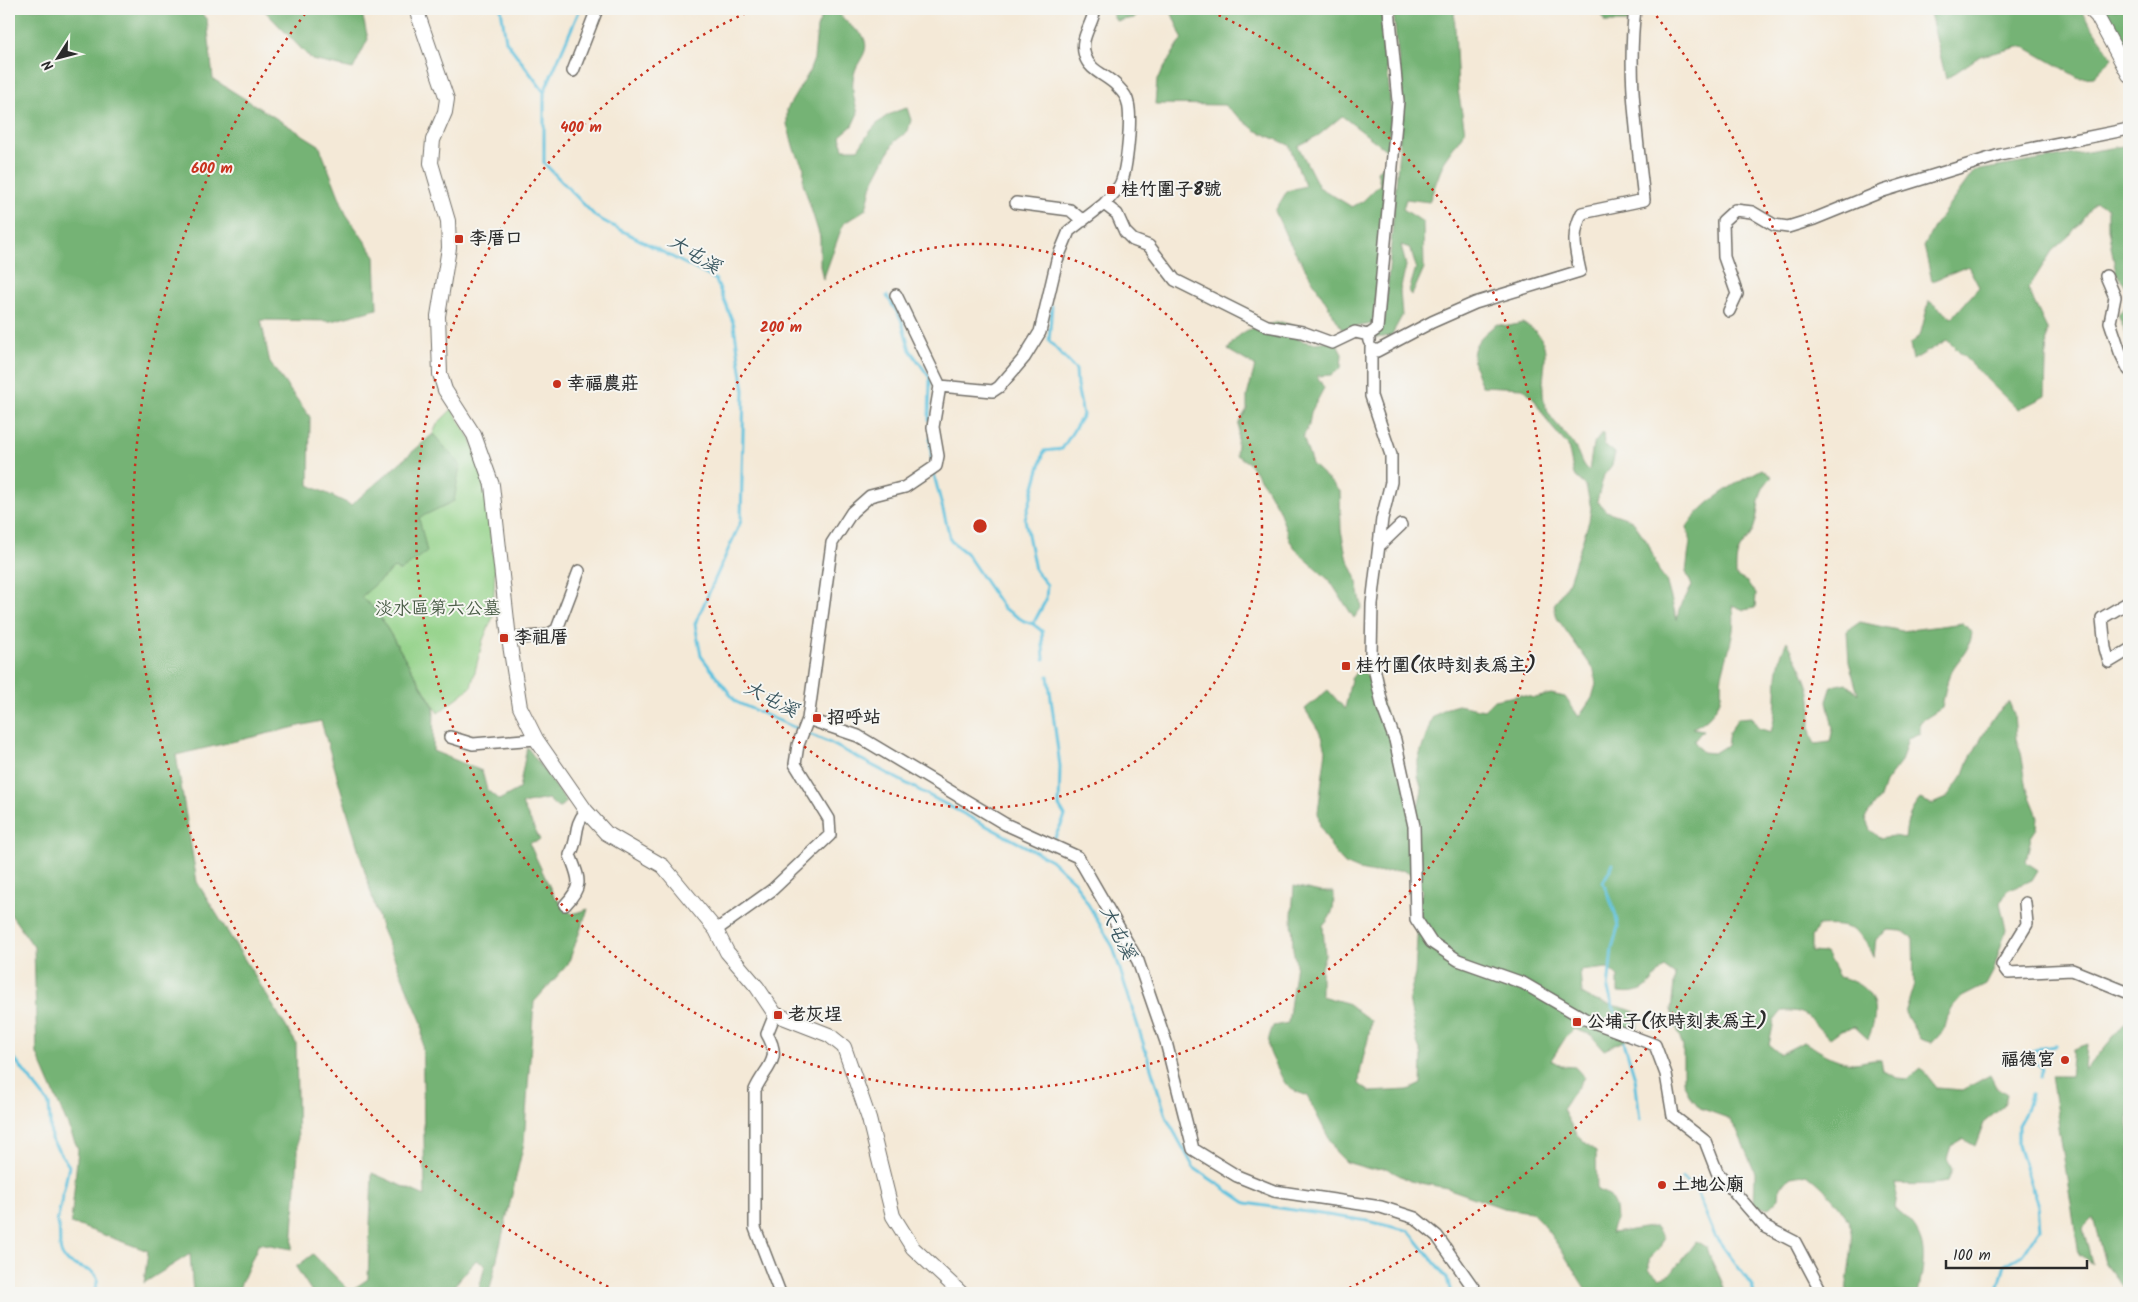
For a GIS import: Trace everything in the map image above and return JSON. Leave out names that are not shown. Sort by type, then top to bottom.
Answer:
[{"type":"street","points":[[416,9],[447,99],[445,112],[433,140],[431,163],[448,221],[449,248],[438,316],[440,374],[445,390],[474,435],[492,485],[509,639],[520,706],[536,739],[586,811],[606,833],[663,866],[716,930],[727,952],[757,988],[775,1014],[829,1035],[844,1047],[869,1120],[893,1216],[913,1248],[961,1293]]},
{"type":"street","points":[[573,71],[597,9]]},
{"type":"street","points":[[940,386],[993,391],[999,387],[1024,358],[1040,332],[1057,260],[1069,231],[1104,204],[1121,183],[1128,146],[1128,101],[1108,76],[1097,72],[1085,57],[1083,44],[1095,9]]},
{"type":"street","points":[[1104,204],[1117,214],[1124,232],[1133,240],[1149,246],[1175,280],[1268,326],[1302,332],[1332,343],[1355,332],[1368,335],[1376,329],[1398,101],[1388,9]]},
{"type":"street","points":[[1370,348],[1378,350],[1387,347],[1424,326],[1475,303],[1580,271],[1574,245],[1575,227],[1582,213],[1644,200],[1631,83],[1631,44],[1635,9]]},
{"type":"street","points":[[2090,9],[2097,16],[2129,75]]},
{"type":"street","points":[[1729,311],[1737,294],[1724,257],[1723,221],[1735,210],[1752,212],[1774,225],[1788,226],[1814,219],[1883,191],[2000,155],[2129,129]]},
{"type":"street","points":[[1016,203],[1070,210],[1082,221]]},
{"type":"street","points":[[2106,276],[2115,297],[2110,322],[2120,352],[2129,370]]},
{"type":"street","points":[[716,930],[772,890],[830,835],[829,819],[795,764],[798,745],[807,722],[832,543],[852,512],[870,496],[905,487],[932,469],[938,456],[933,427],[940,386],[896,295]]},
{"type":"street","points":[[1368,335],[1371,396],[1390,455],[1391,482],[1382,519],[1372,604],[1371,654],[1382,708],[1395,740],[1414,826],[1416,919],[1431,942],[1458,960],[1523,982],[1585,1019],[1655,1045],[1666,1074],[1673,1116],[1705,1141],[1717,1172],[1764,1226],[1795,1242],[1822,1293]]},
{"type":"street","points":[[1379,546],[1401,525]]},
{"type":"street","points":[[509,639],[548,635],[557,629],[579,571]]},
{"type":"street","points":[[2129,602],[2102,618],[2105,648],[2110,662],[2129,650]]},
{"type":"street","points":[[807,722],[858,736],[1006,824],[1078,857],[1138,961],[1166,1042],[1193,1149],[1237,1176],[1274,1191],[1381,1207],[1415,1218],[1437,1236],[1477,1293]]},
{"type":"street","points":[[450,737],[473,744],[536,739]]},
{"type":"street","points":[[566,905],[576,894],[580,882],[570,855],[576,844],[578,822],[586,811]]},
{"type":"street","points":[[2025,903],[2027,924],[2002,965],[2008,973],[2072,970],[2129,993]]},
{"type":"street","points":[[775,1014],[766,1034],[774,1046],[772,1066],[761,1076],[755,1090],[755,1228],[780,1293]]},
{"type":"green space","points":[[9,9],[198,9],[207,20],[213,79],[319,145],[346,214],[375,256],[377,309],[331,321],[261,320],[270,363],[310,417],[309,485],[351,505],[433,434],[460,465],[454,501],[419,518],[427,552],[400,571],[394,568],[361,597],[376,610],[434,707],[433,751],[482,771],[487,790],[499,800],[519,789],[527,747],[567,802],[558,808],[548,799],[522,804],[540,840],[529,843],[554,896],[572,914],[588,909],[568,964],[534,1002],[524,1143],[489,1293],[478,1293],[485,1265],[476,1260],[448,1293],[439,1293],[440,1286],[410,1293],[375,1289],[370,1293],[315,1293],[312,1292],[296,1267],[313,1254],[350,1291],[368,1279],[372,1173],[425,1196],[422,1023],[381,927],[321,721],[176,755],[197,882],[296,1043],[298,1152],[292,1249],[259,1243],[237,1293],[193,1293],[190,1254],[144,1283],[148,1251],[71,1223],[78,1149],[37,1054],[34,947],[9,912]]},
{"type":"green space","points":[[263,9],[361,9],[368,39],[353,69],[312,60]]},
{"type":"green space","points":[[829,9],[835,9],[863,36],[866,46],[864,55],[855,71],[853,82],[854,98],[858,113],[852,126],[840,136],[843,149],[858,149],[878,123],[890,114],[907,108],[911,120],[908,131],[894,142],[872,184],[866,209],[843,224],[823,280],[820,265],[820,237],[803,183],[804,168],[794,149],[787,124],[787,109],[809,72],[814,59],[817,28],[822,15]]},
{"type":"green space","points":[[1110,9],[1144,9],[1134,18],[1116,21]]},
{"type":"green space","points":[[1170,9],[1382,9],[1391,110],[1390,153],[1342,116],[1319,135],[1298,146],[1319,187],[1352,207],[1363,201],[1380,184],[1377,171],[1385,165],[1381,252],[1373,324],[1342,329],[1287,238],[1275,211],[1287,191],[1305,186],[1289,145],[1255,130],[1224,105],[1155,104],[1157,80],[1182,38]]},
{"type":"green space","points":[[1393,9],[1454,9],[1458,90],[1465,131],[1444,161],[1429,202],[1406,199],[1403,209],[1423,222],[1424,268],[1412,295],[1409,291],[1416,267],[1410,248],[1401,245],[1406,266],[1400,291],[1402,316],[1391,336],[1375,338],[1385,318],[1403,100]]},
{"type":"green space","points":[[1599,9],[1628,9],[1628,22],[1605,22]]},
{"type":"green space","points":[[1929,9],[2080,9],[2112,58],[2094,77],[2079,78],[2023,46],[1980,56],[1946,79]]},
{"type":"green space","points":[[2102,9],[2129,9],[2129,50],[2115,23]]},
{"type":"green space","points":[[2129,145],[2129,302],[2124,283],[2116,273],[2108,229],[2108,208],[2095,202],[2071,234],[2052,251],[2028,289],[2047,329],[2045,396],[2018,410],[1947,340],[1913,360],[1910,344],[1920,336],[1929,301],[1952,318],[1979,287],[1968,266],[1932,281],[1924,246],[1935,225],[1974,171]]},
{"type":"green space","points":[[2129,303],[2129,341],[2118,314]]},
{"type":"green space","points":[[1281,322],[1294,326],[1298,339],[1313,343],[1336,341],[1342,354],[1341,368],[1331,375],[1317,376],[1324,388],[1311,412],[1309,425],[1303,437],[1312,464],[1340,491],[1341,530],[1346,555],[1356,577],[1362,607],[1354,618],[1330,581],[1298,552],[1290,541],[1279,510],[1266,487],[1249,463],[1236,455],[1239,423],[1247,409],[1247,396],[1255,366],[1228,350],[1233,342],[1244,332]]},
{"type":"green space","points":[[1522,323],[1534,330],[1541,339],[1544,348],[1543,393],[1545,405],[1555,423],[1573,443],[1584,466],[1589,471],[1593,445],[1603,432],[1604,444],[1615,453],[1612,465],[1604,475],[1597,501],[1606,511],[1632,520],[1648,543],[1659,571],[1666,580],[1677,620],[1679,609],[1692,586],[1686,572],[1690,542],[1687,527],[1711,501],[1741,481],[1762,469],[1772,477],[1763,489],[1753,530],[1738,552],[1737,559],[1736,576],[1747,582],[1756,594],[1755,608],[1744,610],[1732,605],[1733,632],[1722,676],[1720,699],[1717,707],[1708,718],[1692,728],[1703,730],[1694,741],[1702,752],[1714,753],[1727,745],[1729,732],[1738,718],[1752,717],[1758,728],[1771,732],[1774,720],[1777,676],[1782,653],[1787,641],[1808,684],[1811,699],[1810,731],[1812,737],[1815,744],[1830,742],[1833,728],[1827,701],[1832,686],[1846,683],[1858,694],[1849,662],[1847,631],[1860,622],[1902,631],[1963,623],[1972,633],[1966,650],[1949,676],[1942,708],[1920,722],[1920,733],[1908,738],[1901,762],[1885,783],[1880,798],[1865,818],[1870,830],[1879,838],[1893,836],[1905,838],[1909,817],[1920,799],[1932,804],[1946,798],[1964,774],[1969,760],[1998,712],[2009,702],[2014,714],[2016,739],[2021,752],[2027,789],[2038,816],[2037,828],[2031,837],[2026,862],[2038,870],[2032,880],[2007,890],[2000,903],[2006,929],[1993,972],[1986,985],[1962,997],[1953,1007],[1943,1031],[1932,1043],[1920,1039],[1905,1013],[1914,984],[1913,938],[1902,931],[1888,930],[1876,939],[1874,957],[1864,940],[1853,930],[1838,926],[1818,926],[1811,937],[1811,952],[1826,953],[1839,977],[1860,986],[1872,999],[1874,1017],[1868,1039],[1855,1027],[1841,1030],[1830,1038],[1805,1015],[1799,1012],[1782,1011],[1774,1021],[1769,1045],[1780,1054],[1804,1042],[1827,1055],[1846,1062],[1856,1063],[1881,1060],[1883,1071],[1897,1078],[1908,1079],[1921,1068],[1937,1088],[1963,1090],[1990,1075],[1996,1087],[2007,1094],[2004,1106],[1984,1122],[1975,1146],[1963,1139],[1951,1146],[1947,1158],[1952,1170],[1948,1182],[1935,1184],[1894,1184],[1897,1195],[1895,1208],[1912,1224],[1921,1240],[1923,1249],[1922,1276],[1918,1293],[1846,1293],[1852,1243],[1850,1224],[1827,1192],[1807,1174],[1792,1177],[1780,1186],[1779,1198],[1768,1209],[1754,1205],[1755,1173],[1737,1130],[1728,1118],[1700,1108],[1689,1095],[1683,1081],[1683,1047],[1671,1010],[1675,975],[1664,967],[1645,988],[1627,993],[1618,992],[1618,977],[1608,968],[1580,971],[1582,994],[1588,998],[1635,1012],[1638,1025],[1632,1037],[1604,1050],[1591,1035],[1575,1029],[1566,1037],[1551,1060],[1561,1066],[1575,1067],[1584,1077],[1563,1110],[1576,1134],[1596,1152],[1597,1190],[1609,1195],[1615,1209],[1611,1233],[1656,1227],[1664,1238],[1659,1249],[1649,1259],[1649,1269],[1659,1278],[1671,1274],[1696,1241],[1707,1248],[1725,1293],[1588,1293],[1560,1248],[1542,1223],[1531,1212],[1503,1208],[1447,1188],[1410,1181],[1386,1168],[1370,1169],[1346,1162],[1336,1152],[1307,1096],[1288,1086],[1271,1056],[1268,1043],[1273,1026],[1288,1023],[1296,964],[1293,949],[1292,915],[1294,886],[1320,892],[1333,892],[1334,902],[1332,910],[1323,926],[1325,955],[1321,967],[1321,996],[1347,1003],[1371,1021],[1359,1084],[1370,1092],[1408,1090],[1421,1084],[1422,1055],[1417,1042],[1409,999],[1415,974],[1419,903],[1422,890],[1415,876],[1402,870],[1374,873],[1359,870],[1345,864],[1335,853],[1320,826],[1318,812],[1326,750],[1322,736],[1305,709],[1328,690],[1345,709],[1351,679],[1360,667],[1370,681],[1387,717],[1415,818],[1422,790],[1418,776],[1418,760],[1432,718],[1444,709],[1458,705],[1484,710],[1494,700],[1521,695],[1535,698],[1551,694],[1565,697],[1579,717],[1592,698],[1596,684],[1594,670],[1557,618],[1554,605],[1569,581],[1589,521],[1591,508],[1586,486],[1574,475],[1568,446],[1550,425],[1534,399],[1523,388],[1482,386],[1473,358],[1476,344],[1497,324],[1509,326]]},
{"type":"green space","name":"淡水區第六公墓","points":[[452,409],[470,438],[482,470],[495,568],[493,617],[483,640],[471,687],[438,713],[376,610],[360,597],[394,568],[419,518],[460,465],[433,434],[437,424]]},
{"type":"green space","points":[[2129,1018],[2129,1293],[2127,1293],[2105,1263],[2093,1218],[2083,1228],[2092,1264],[2079,1254],[2051,1076],[2070,1076],[2073,1049],[2087,1044],[2085,1071]]},
{"type":"waterway","points":[[501,9],[506,41],[544,92]]},
{"type":"waterway","name":"大屯溪","points":[[580,9],[544,92],[544,163],[596,217],[716,280],[734,325],[744,390],[741,521],[695,624],[701,656],[736,702],[830,743],[1051,860],[1075,882],[1113,947],[1167,1119],[1194,1168],[1246,1203],[1368,1221],[1409,1231],[1447,1278],[1451,1293]]},
{"type":"waterway","points":[[887,296],[901,319],[910,350],[930,378],[929,420]]},
{"type":"waterway","points":[[1033,624],[1046,600],[1047,585],[1035,570],[1025,519],[1044,451],[1062,449],[1083,415],[1076,370],[1049,341],[1052,306]]},
{"type":"waterway","points":[[930,438],[932,465]]},
{"type":"waterway","points":[[933,471],[951,541],[966,553],[1003,608],[1042,631],[1044,659]]},
{"type":"waterway","points":[[1048,676],[1060,766],[1059,806],[1065,816],[1055,837]]},
{"type":"waterway","points":[[1613,864],[1603,882],[1615,912],[1618,927],[1612,948],[1608,990],[1619,1025]]},
{"type":"waterway","points":[[9,1038],[13,1057],[49,1104],[51,1139],[69,1166],[57,1221],[61,1252],[65,1259],[93,1273],[97,1277],[97,1284],[92,1293]]},
{"type":"waterway","points":[[1624,1042],[1635,1078],[1640,1119]]},
{"type":"waterway","points":[[2040,1077],[2042,1069],[2028,1056],[2042,1047],[2056,1045]]},
{"type":"waterway","points":[[1997,1293],[2005,1265],[2022,1255],[2040,1228],[2038,1206],[2018,1145],[2018,1125],[2026,1111],[2031,1094]]},
{"type":"waterway","points":[[1682,1178],[1695,1188],[1715,1236],[1752,1286],[1754,1293]]},
{"type":"place","name":"桂竹圍子8號","points":[[1111,190]]},
{"type":"place","name":"李厝口","points":[[459,239]]},
{"type":"place","name":"幸福農莊","points":[[557,384]]},
{"type":"place","name":"李祖厝","points":[[504,638]]},
{"type":"place","name":"桂竹圍(依時刻表為主)","points":[[1346,666]]},
{"type":"place","name":"招呼站","points":[[817,718]]},
{"type":"place","name":"老灰埕","points":[[778,1015]]},
{"type":"place","name":"公埔子(依時刻表為主)","points":[[1577,1022]]},
{"type":"place","name":"福德宮","points":[[2065,1060]]},
{"type":"place","name":"土地公廟","points":[[1662,1185]]}]
